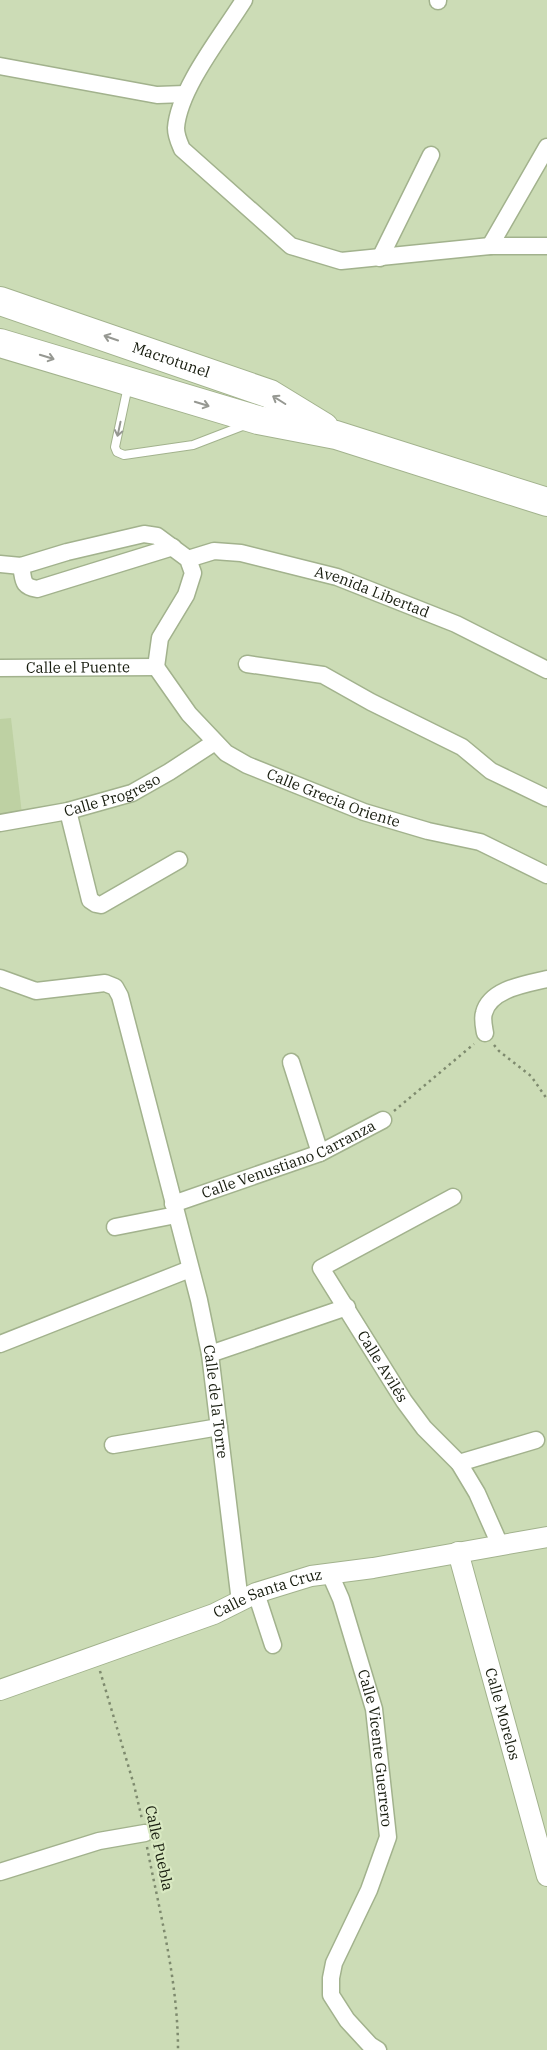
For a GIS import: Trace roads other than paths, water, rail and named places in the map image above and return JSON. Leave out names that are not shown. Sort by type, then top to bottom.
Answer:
[{"type":"highway","name":"Macrotunel","points":[[0,301],[270,394],[336,435]]},
{"type":"highway","name":"Macrotunel","points":[[0,343],[258,420],[336,435],[547,502]]},
{"type":"street","points":[[244,0],[185,94],[176,126],[177,138],[182,149],[291,246],[341,261],[490,246],[547,246]]},
{"type":"street","points":[[0,66],[157,95],[185,94]]},
{"type":"street","points":[[490,246],[547,147]]},
{"type":"street","points":[[380,258],[431,155]]},
{"type":"street","points":[[0,564],[22,566],[67,552],[144,534],[157,536],[188,558],[193,573],[186,595],[160,638],[156,667]]},
{"type":"street","points":[[22,566],[25,584],[27,587],[37,589],[172,547]]},
{"type":"street","name":"Avenida Libertad","points":[[188,558],[214,552],[241,553],[337,577],[456,624],[547,670]]},
{"type":"street","points":[[247,664],[323,675],[462,747],[491,771],[547,798]]},
{"type":"street","name":"Calle el Puente","points":[[0,668],[156,667]]},
{"type":"street","name":"Calle Grecia Oriente","points":[[156,667],[189,714],[226,753],[247,765],[364,812],[428,831],[480,842],[547,875]]},
{"type":"street","name":"Calle Progreso","points":[[0,822],[68,811],[132,794],[215,742]]},
{"type":"street","points":[[68,811],[90,900],[96,904],[101,905],[179,860]]},
{"type":"street","name":"Calle de la Torre","points":[[0,978],[36,992],[105,983],[114,987],[120,996],[210,1354],[218,1427],[248,1598],[274,1645]]},
{"type":"street","points":[[485,1033],[483,1015],[487,1004],[508,990],[547,979]]},
{"type":"street","points":[[291,1062],[320,1153]]},
{"type":"street","name":"Calle Venustiano Carranza","points":[[115,1227],[174,1209],[320,1153],[383,1120]]},
{"type":"street","name":"Calle Avilés","points":[[452,1197],[322,1268],[404,1401],[424,1428],[459,1463],[477,1493],[500,1545]]},
{"type":"street","points":[[0,1344],[190,1270]]},
{"type":"street","points":[[210,1354],[346,1307]]},
{"type":"street","points":[[113,1445],[218,1427]]},
{"type":"street","points":[[459,1463],[536,1440]]},
{"type":"street","name":"Calle Santa Cruz","points":[[0,1690],[214,1614],[248,1598],[311,1576],[373,1568],[547,1537]]},
{"type":"street","name":"Calle Morelos","points":[[458,1552],[542,1835],[547,1876]]},
{"type":"street","name":"Calle Vicente Guerrero","points":[[330,1574],[341,1600],[374,1709],[388,1837],[369,1890],[334,1963],[330,1978],[331,1995],[347,2020],[370,2045],[378,2050]]},
{"type":"street","points":[[0,1872],[100,1840],[145,1833]]},
{"type":"lane","points":[[129,382],[115,447],[117,452],[124,456],[193,445],[258,420]]}]
